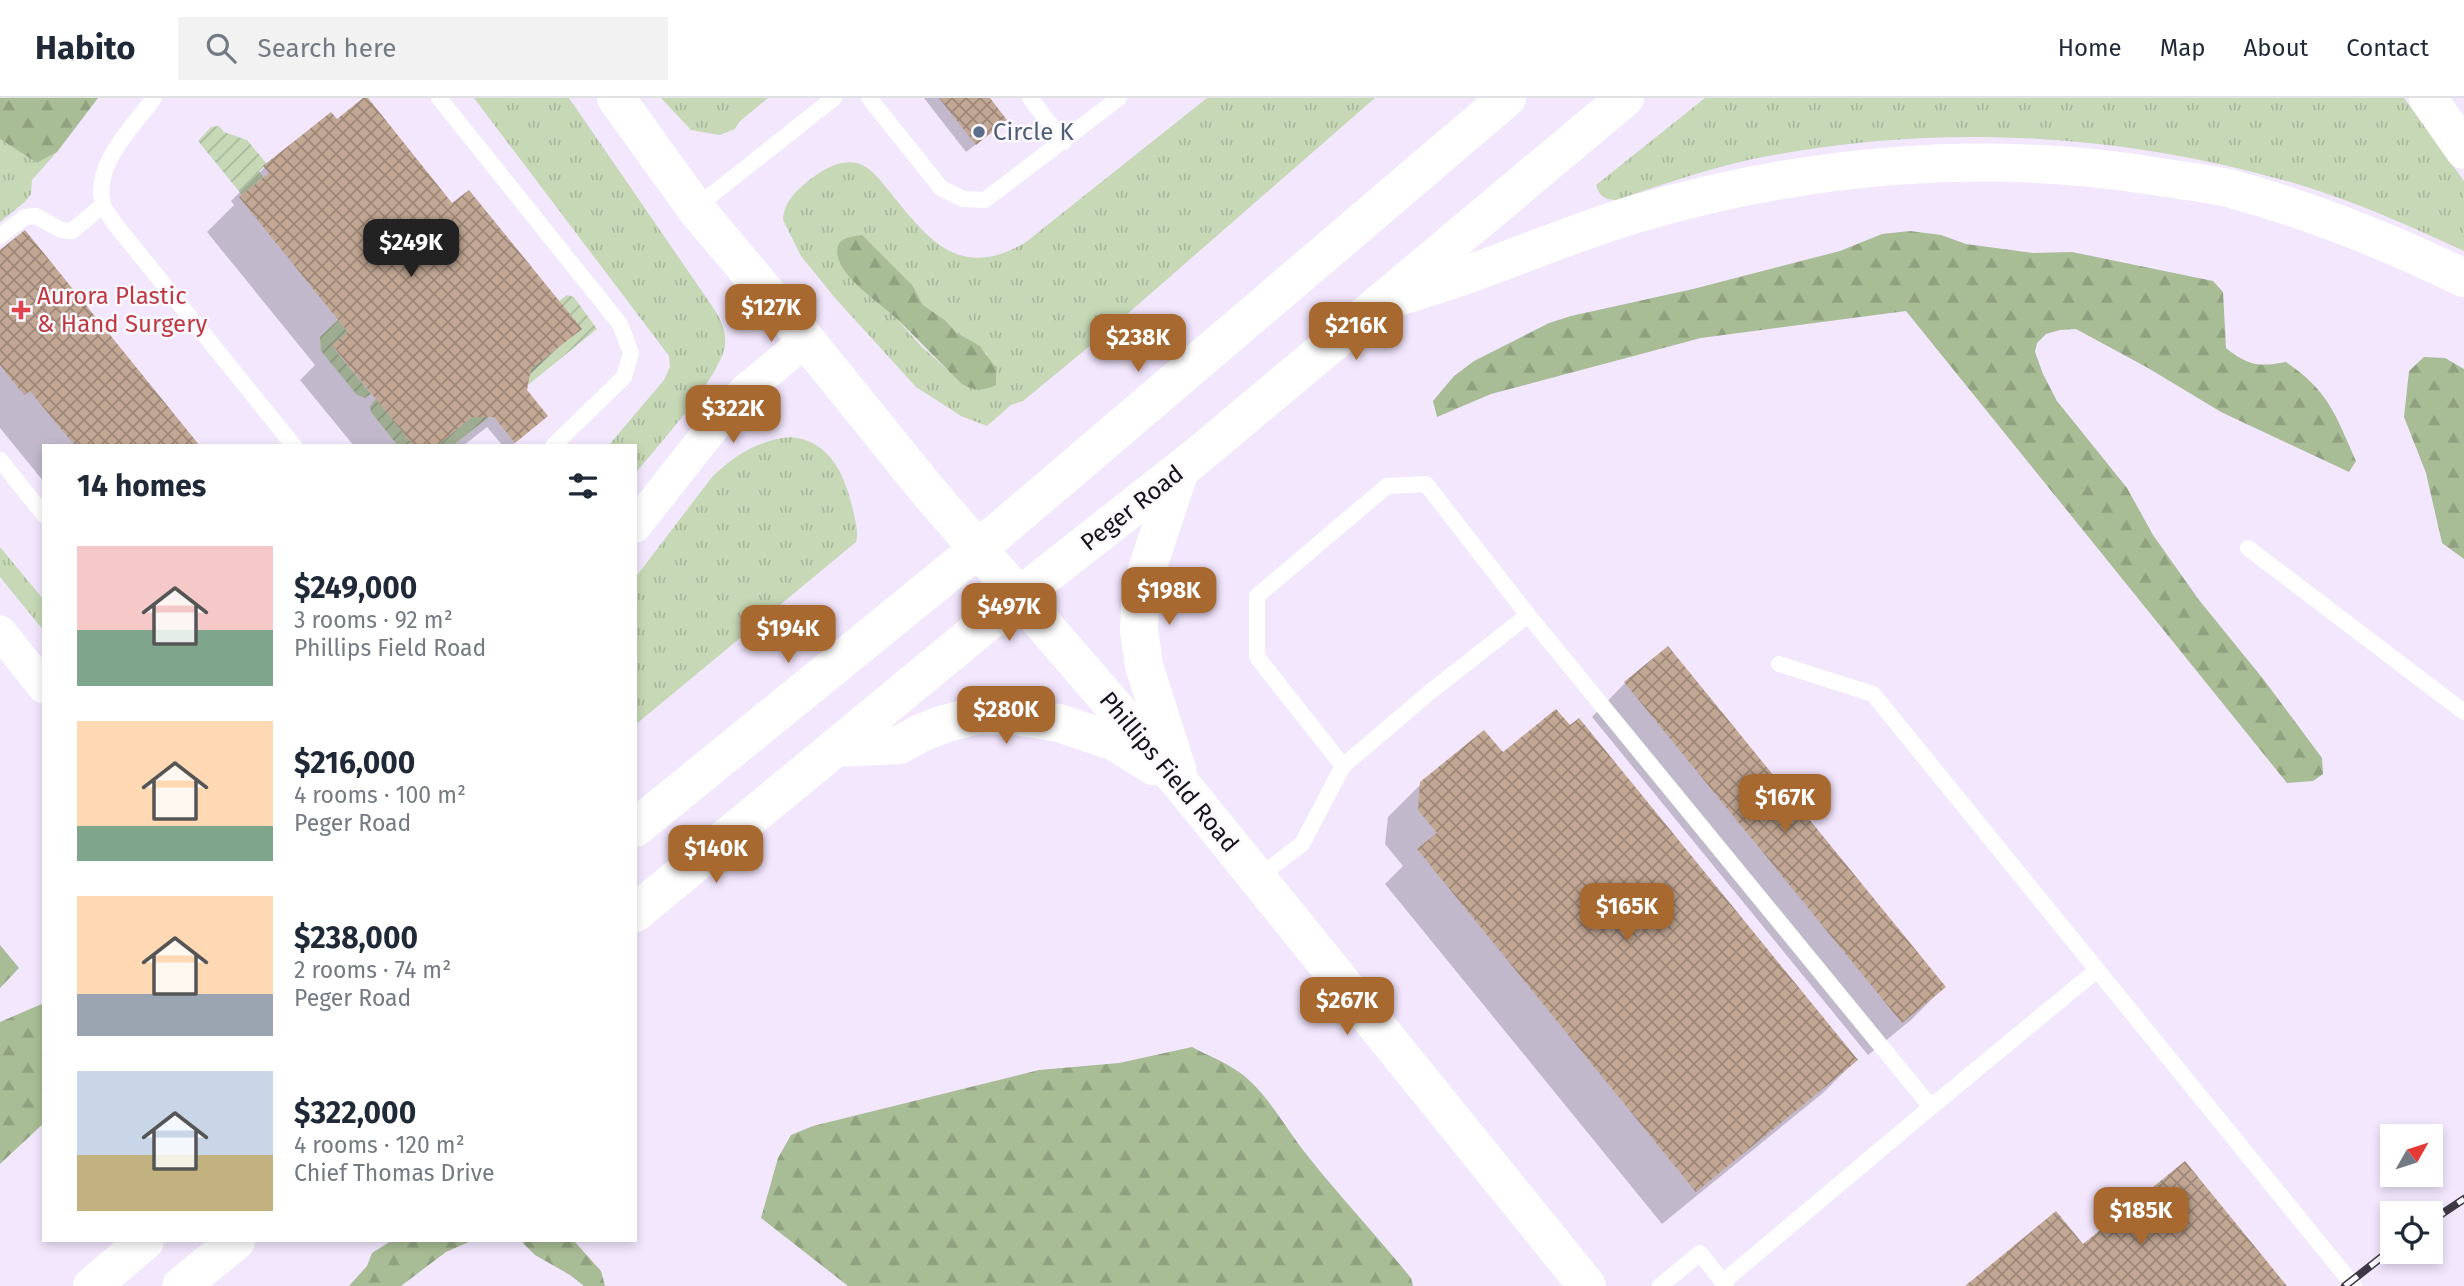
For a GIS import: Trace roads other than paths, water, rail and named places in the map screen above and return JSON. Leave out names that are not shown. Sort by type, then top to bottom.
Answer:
[{"type":"main road","name":"Phillips Field Road","points":[[616,98],[695,208],[1018,597],[1182,785],[1587,1286]]},
{"type":"main road","points":[[637,826],[978,549],[1507,98]]},
{"type":"main road","name":"Peger Road","points":[[637,911],[1018,597],[1180,470],[1625,98]]},
{"type":"main road","points":[[2428,98],[2464,150]]},
{"type":"main road","points":[[1380,303],[1477,271],[1532,248],[1636,214],[1711,194],[1840,170],[1916,164],[2025,163],[2115,169],[2230,188],[2329,220],[2403,249],[2464,278]]},
{"type":"main road","points":[[1180,470],[1141,588],[1139,630],[1143,666],[1182,785]]},
{"type":"main road","points":[[835,748],[899,745],[944,724],[978,715],[1015,716],[1059,723],[1115,742],[1182,785]]},
{"type":"main road","points":[[92,1286],[144,1242]]},
{"type":"main road","points":[[181,1286],[235,1242]]},
{"type":"street","points":[[637,523],[744,392],[806,340]]},
{"type":"street","points":[[0,632],[42,684]]},
{"type":"lane","points":[[154,98],[108,161],[102,183],[103,205],[115,224],[292,444]]},
{"type":"lane","points":[[439,98],[620,324],[631,353],[624,377],[555,444]]},
{"type":"lane","points":[[695,208],[834,98]]},
{"type":"lane","points":[[869,98],[941,188],[963,199],[985,200],[1119,98]]},
{"type":"lane","points":[[1030,98],[1064,142]]},
{"type":"lane","points":[[0,236],[25,216],[36,216],[61,230],[72,231],[103,205]]},
{"type":"lane","points":[[0,460],[42,512]]},
{"type":"lane","points":[[1343,766],[1257,657],[1257,596],[1387,486],[1426,484],[1528,615],[1931,1107]]},
{"type":"lane","points":[[2248,548],[2464,712]]},
{"type":"lane","points":[[1257,878],[1302,844],[1343,766],[1430,692],[1528,615]]},
{"type":"lane","points":[[1779,664],[1873,694],[2354,1286]]},
{"type":"lane","points":[[1660,1286],[1700,1253],[1725,1284],[1931,1107],[2097,970]]},
{"type":"railway","points":[[2443,1213],[2464,1199]]},
{"type":"railway","points":[[2345,1286],[2380,1258]]},
{"type":"place","name":"Circle K","points":[[979,132]]},
{"type":"place","name":"Aurora Plastic & Hand Surgery","points":[[21,310]]}]
